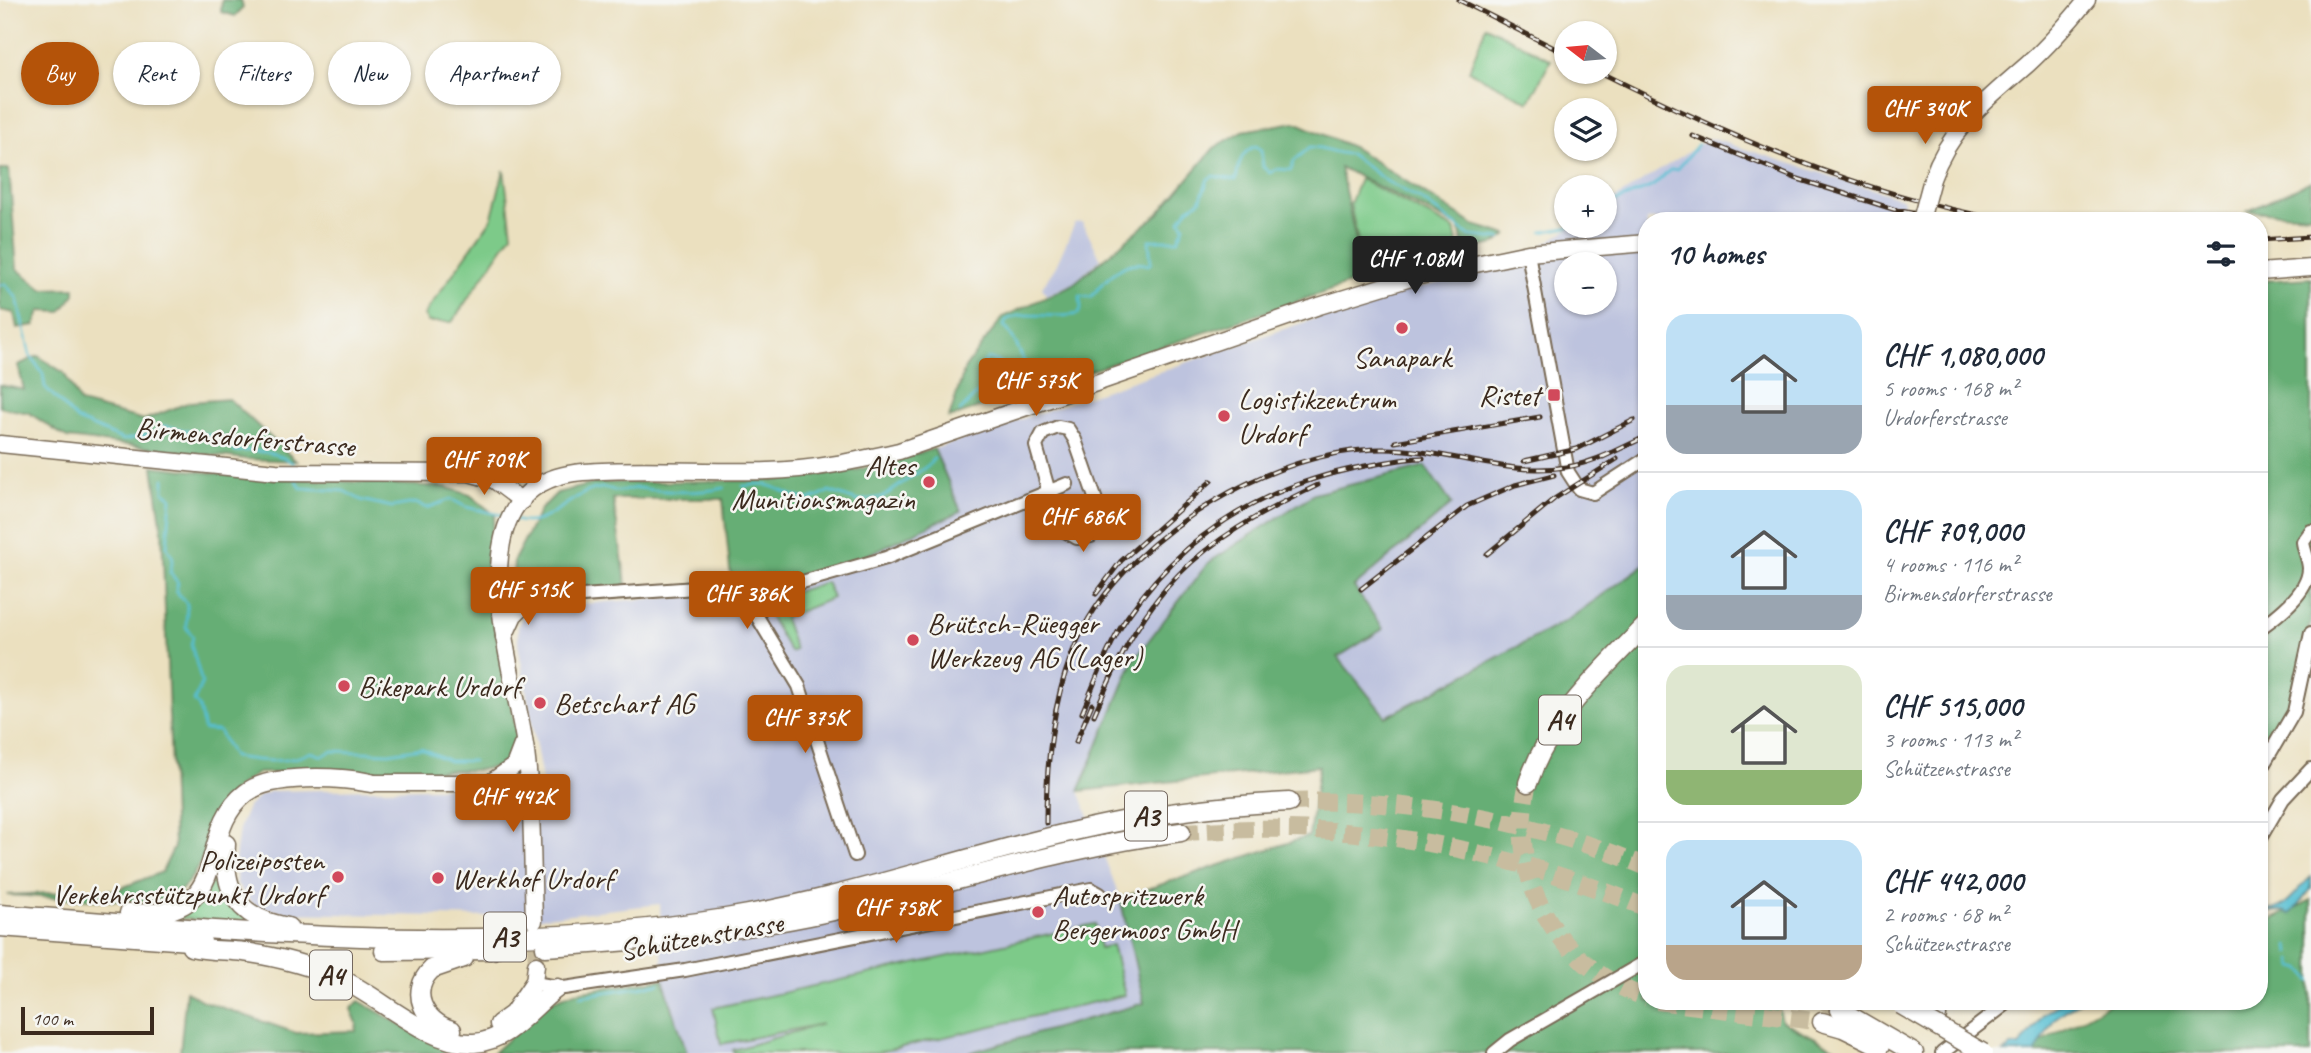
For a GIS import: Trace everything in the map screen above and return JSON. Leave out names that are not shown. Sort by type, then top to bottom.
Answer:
[{"type":"highway","name":"A4","points":[[1528,783],[1548,738],[1561,719],[1638,634]]},
{"type":"highway","points":[[56,918],[74,909],[141,914],[172,909],[200,890],[220,861],[235,812],[261,790],[282,785],[371,783]]},
{"type":"highway","name":"A3","points":[[0,914],[271,935],[373,939],[558,934],[723,918],[823,900],[1104,824],[1188,810],[1289,802]]},
{"type":"highway","name":"A3","points":[[0,927],[324,949],[498,950],[651,939],[762,925],[872,902],[1062,852],[1181,832]]},
{"type":"highway","name":"A4","points":[[220,861],[235,899],[260,921],[373,939]]},
{"type":"highway","name":"A4","points":[[172,940],[194,948],[271,957],[317,969],[364,990],[428,1031],[451,1040],[485,1041],[503,1034],[557,988]]},
{"type":"highway","points":[[498,950],[444,963],[426,974],[420,999],[429,1017],[436,1023],[457,1031],[481,1031],[494,1027],[513,1014],[534,983]]},
{"type":"highway","points":[[516,1025],[533,999],[534,983]]},
{"type":"highway","points":[[1840,1010],[1892,1053]]},
{"type":"highway","points":[[1917,1010],[1983,1053]]},
{"type":"highway","points":[[1919,1010],[1994,1053]]},
{"type":"highway","points":[[1822,1022],[1861,1029],[1914,1053]]},
{"type":"main road","points":[[1923,212],[1931,179],[1946,144],[1966,118],[2030,62],[2087,0]]},
{"type":"main road","points":[[534,921],[530,783],[498,602],[500,551],[507,527],[519,505],[554,478],[583,472],[780,471],[836,465],[899,451],[1366,290],[1454,267],[1528,253],[1638,244]]},
{"type":"main road","points":[[2268,271],[2311,268]]},
{"type":"main road","name":"Birmensdorferstrasse","points":[[0,444],[276,472],[407,475],[469,473],[494,480],[519,505]]},
{"type":"main road","points":[[504,637],[514,615],[529,600]]},
{"type":"main road","points":[[490,783],[506,774],[517,761],[523,732]]},
{"type":"main road","points":[[371,783],[530,783]]},
{"type":"main road","points":[[534,983],[536,965]]},
{"type":"street","points":[[1528,253],[1568,472],[1579,489],[1593,493],[1638,464]]},
{"type":"street","points":[[1051,428],[1068,429],[1075,440],[1100,512],[1099,524],[1091,536],[1077,538],[1065,531],[1054,499],[1047,493],[1036,446],[1038,438],[1051,428]]},
{"type":"street","points":[[746,598],[886,558],[1067,484]]},
{"type":"street","points":[[2268,622],[2282,611],[2304,585],[2309,568],[2303,541],[2311,531]]},
{"type":"street","points":[[498,602],[710,587],[722,587],[746,598],[799,685],[855,855]]},
{"type":"street","points":[[2268,757],[2294,712],[2311,633]]},
{"type":"street","points":[[2268,825],[2283,799],[2311,769]]},
{"type":"street","name":"Schützenstrasse","points":[[534,983],[557,988],[685,970],[1091,889],[1100,894]]},
{"type":"street","points":[[1494,1053],[1638,966]]},
{"type":"street","points":[[1942,1053],[1998,1010]]},
{"type":"shaded area","points":[[1710,138],[1904,199],[1902,212],[1638,212],[1638,569],[1569,619],[1385,717],[1338,657],[1353,588],[1452,504],[1079,791],[1120,898],[1144,1003],[968,1053],[687,1053],[663,979],[660,904],[536,918],[285,913],[255,906],[237,885],[235,859],[239,829],[248,807],[260,795],[272,791],[543,786],[518,644],[518,626],[524,613],[541,607],[751,591],[961,511],[934,449],[1375,298],[1510,266],[1554,238],[1617,238],[1617,197]]},
{"type":"shaded area","points":[[1082,222],[1101,259],[1072,284],[1046,295],[1042,287],[1056,266],[1075,223]]},
{"type":"green space","points":[[222,0],[241,0],[243,8],[235,16],[221,12]]},
{"type":"green space","points":[[1486,26],[1551,60],[1529,102],[1469,71]]},
{"type":"green space","points":[[1295,122],[1354,148],[1474,225],[1507,235],[1495,244],[1464,250],[1459,227],[1340,167],[1364,279],[949,418],[965,368],[1003,317],[1072,285],[1159,213],[1214,148],[1243,131]]},
{"type":"green space","points":[[0,169],[9,169],[17,269],[43,289],[75,288],[75,294],[61,312],[40,311],[35,325],[17,328],[14,313],[0,310]]},
{"type":"green space","points":[[504,170],[512,234],[452,322],[428,322],[424,315],[491,220]]},
{"type":"green space","points":[[1360,179],[1454,229],[1459,250],[1365,275],[1350,204]]},
{"type":"green space","points":[[2311,181],[2311,215],[2248,211]]},
{"type":"green space","points":[[2311,278],[2311,622],[2292,705],[2280,731],[2272,729],[2268,735],[2268,280]]},
{"type":"green space","points":[[38,356],[64,373],[80,403],[144,420],[190,402],[229,399],[296,461],[246,459],[67,438],[29,413],[0,407],[0,385],[24,390],[18,365]]},
{"type":"green space","points":[[934,449],[961,511],[835,570],[751,591],[731,580],[723,499],[613,499],[627,589],[512,592],[514,560],[540,510],[557,493],[596,483],[778,480],[857,470]]},
{"type":"green space","points":[[153,466],[230,475],[445,487],[470,495],[495,515],[486,557],[492,614],[518,739],[514,756],[495,767],[478,770],[258,773],[227,797],[197,869],[184,888],[173,896],[142,901],[119,901],[7,895],[116,890],[162,872],[174,847],[162,531]]},
{"type":"green space","points":[[1425,466],[1452,504],[1354,587],[1383,629],[1338,657],[1386,717],[1569,619],[1638,569],[1638,1010],[1779,1010],[1782,1021],[1845,1053],[968,1053],[1144,1003],[1120,898],[1309,836],[1319,766],[1079,791],[1133,661],[1208,563],[1314,494]]},
{"type":"green space","points":[[826,582],[833,598],[784,618],[795,650],[790,652],[762,603]]},
{"type":"green space","points":[[222,865],[252,924],[175,918],[208,888]]},
{"type":"green space","points":[[2311,900],[2311,1053],[2022,1053],[2097,1010],[2268,1010],[2268,922]]},
{"type":"green space","points":[[1095,924],[1100,948],[1112,945],[1125,995],[876,1053],[734,1053],[733,1050],[822,1024],[721,1044],[713,1008]]},
{"type":"green space","points":[[663,979],[687,1053],[493,1053],[548,1002],[575,992]]},
{"type":"green space","points":[[186,991],[203,1001],[296,1033],[356,1031],[357,1023],[351,1009],[359,1001],[449,1052],[456,1053],[180,1053]]},
{"type":"water","points":[[2311,877],[2311,889],[2291,914],[2283,911],[2268,912],[2288,901]]},
{"type":"water","points":[[2050,1010],[2066,1010],[2054,1019],[2035,1053],[2004,1053],[2011,1046],[2020,1046]]},
{"type":"waterway","points":[[1617,201],[1653,186],[1670,170],[1678,169],[1698,144]]},
{"type":"waterway","points":[[960,411],[981,390],[984,362],[988,358],[1017,370],[1024,361],[1004,326],[1006,320],[1023,315],[1078,314],[1081,309],[1080,296],[1091,297],[1109,277],[1123,267],[1151,263],[1149,240],[1178,240],[1184,226],[1180,220],[1188,208],[1200,201],[1208,179],[1213,176],[1236,180],[1243,155],[1256,146],[1261,150],[1263,167],[1270,173],[1276,169],[1291,170],[1294,161],[1310,147],[1350,154],[1386,181],[1422,200],[1470,236],[1501,239]]},
{"type":"waterway","points":[[1542,232],[1554,230]]},
{"type":"waterway","points":[[0,285],[5,284],[17,298],[30,355],[43,374],[45,387],[77,420],[124,440],[151,434],[164,426],[228,439],[235,452],[265,452],[293,464]]},
{"type":"waterway","points":[[743,486],[770,486],[802,499],[819,497],[829,491],[858,501],[883,497],[930,464],[934,458]]},
{"type":"waterway","points":[[164,479],[164,492],[171,497],[167,547],[173,558],[170,572],[178,583],[176,591],[187,604],[186,627],[193,637],[191,644],[202,683],[194,701],[199,707],[204,730],[219,731],[233,757],[273,761],[292,759],[311,752],[322,756],[332,751],[389,753],[421,748],[449,761],[473,761]]},
{"type":"waterway","points":[[296,480],[301,488],[344,491],[361,500],[392,507],[415,503],[427,508],[451,499],[466,507],[506,516]]},
{"type":"waterway","points":[[515,520],[538,520],[580,495],[603,488],[618,491],[636,488],[682,492],[724,488]]},
{"type":"waterway","points":[[2289,946],[2290,953]]},
{"type":"waterway","points":[[2292,960],[2294,967],[2301,969],[2311,981]]},
{"type":"waterway","points":[[580,996],[659,984]]},
{"type":"tunnel","points":[[1528,783],[1523,818],[1524,851],[1532,884],[1545,914],[1563,941],[1587,964],[1615,984],[1638,994]]},
{"type":"tunnel","points":[[1289,802],[1380,804],[1471,815],[1561,836],[1638,864]]},
{"type":"tunnel","points":[[1181,832],[1298,829],[1400,839],[1525,866],[1638,904]]},
{"type":"tunnel","points":[[534,923],[536,965]]},
{"type":"tunnel","points":[[1728,1010],[1822,1022]]},
{"type":"railway","points":[[1459,0],[1554,48]]},
{"type":"railway","points":[[1617,80],[1697,119],[1796,160],[1897,195],[1963,212]]},
{"type":"railway","points":[[1693,136],[1795,178],[1906,212]]},
{"type":"railway","points":[[2268,239],[2311,237]]},
{"type":"railway","points":[[1395,442],[1540,417]]},
{"type":"railway","points":[[1524,461],[1577,449],[1634,420]]},
{"type":"railway","points":[[1603,457],[1638,440]]},
{"type":"railway","points":[[1046,823],[1050,748],[1059,697],[1065,673],[1084,627],[1107,592],[1137,559],[1172,529],[1212,502],[1254,480],[1297,463],[1341,453],[1405,450],[1497,465],[1543,469],[1578,465],[1611,453]]},
{"type":"railway","points":[[1082,713],[1108,651],[1128,616],[1175,560],[1202,537],[1231,517],[1295,486],[1329,474],[1365,466],[1423,458]]},
{"type":"railway","points":[[1487,554],[1554,499],[1617,459]]},
{"type":"railway","points":[[1361,589],[1467,506],[1515,485],[1554,475]]},
{"type":"railway","points":[[1096,594],[1121,561],[1211,481]]},
{"type":"railway","points":[[1094,715],[1135,632],[1179,574],[1237,528],[1318,485]]},
{"type":"railway","points":[[1076,742],[1092,704]]},
{"type":"place","name":"Sanapark","points":[[1402,328]]},
{"type":"place","name":"Ristet","points":[[1554,395]]},
{"type":"place","name":"Logistikzentrum Urdorf","points":[[1224,416]]},
{"type":"place","name":"Altes Munitionsmagazin","points":[[929,482]]},
{"type":"place","name":"Brütsch-Rüegger Werkzeug AG (Lager)","points":[[913,640]]},
{"type":"place","name":"Bikepark Urdorf","points":[[344,686]]},
{"type":"place","name":"Betschart AG","points":[[540,703]]},
{"type":"place","name":"Polizeiposten Verkehrsstützpunkt Urdorf","points":[[338,877]]},
{"type":"place","name":"Werkhof Urdorf","points":[[438,878]]},
{"type":"place","name":"Autospritzwerk Bergermoos GmbH","points":[[1038,912]]}]
